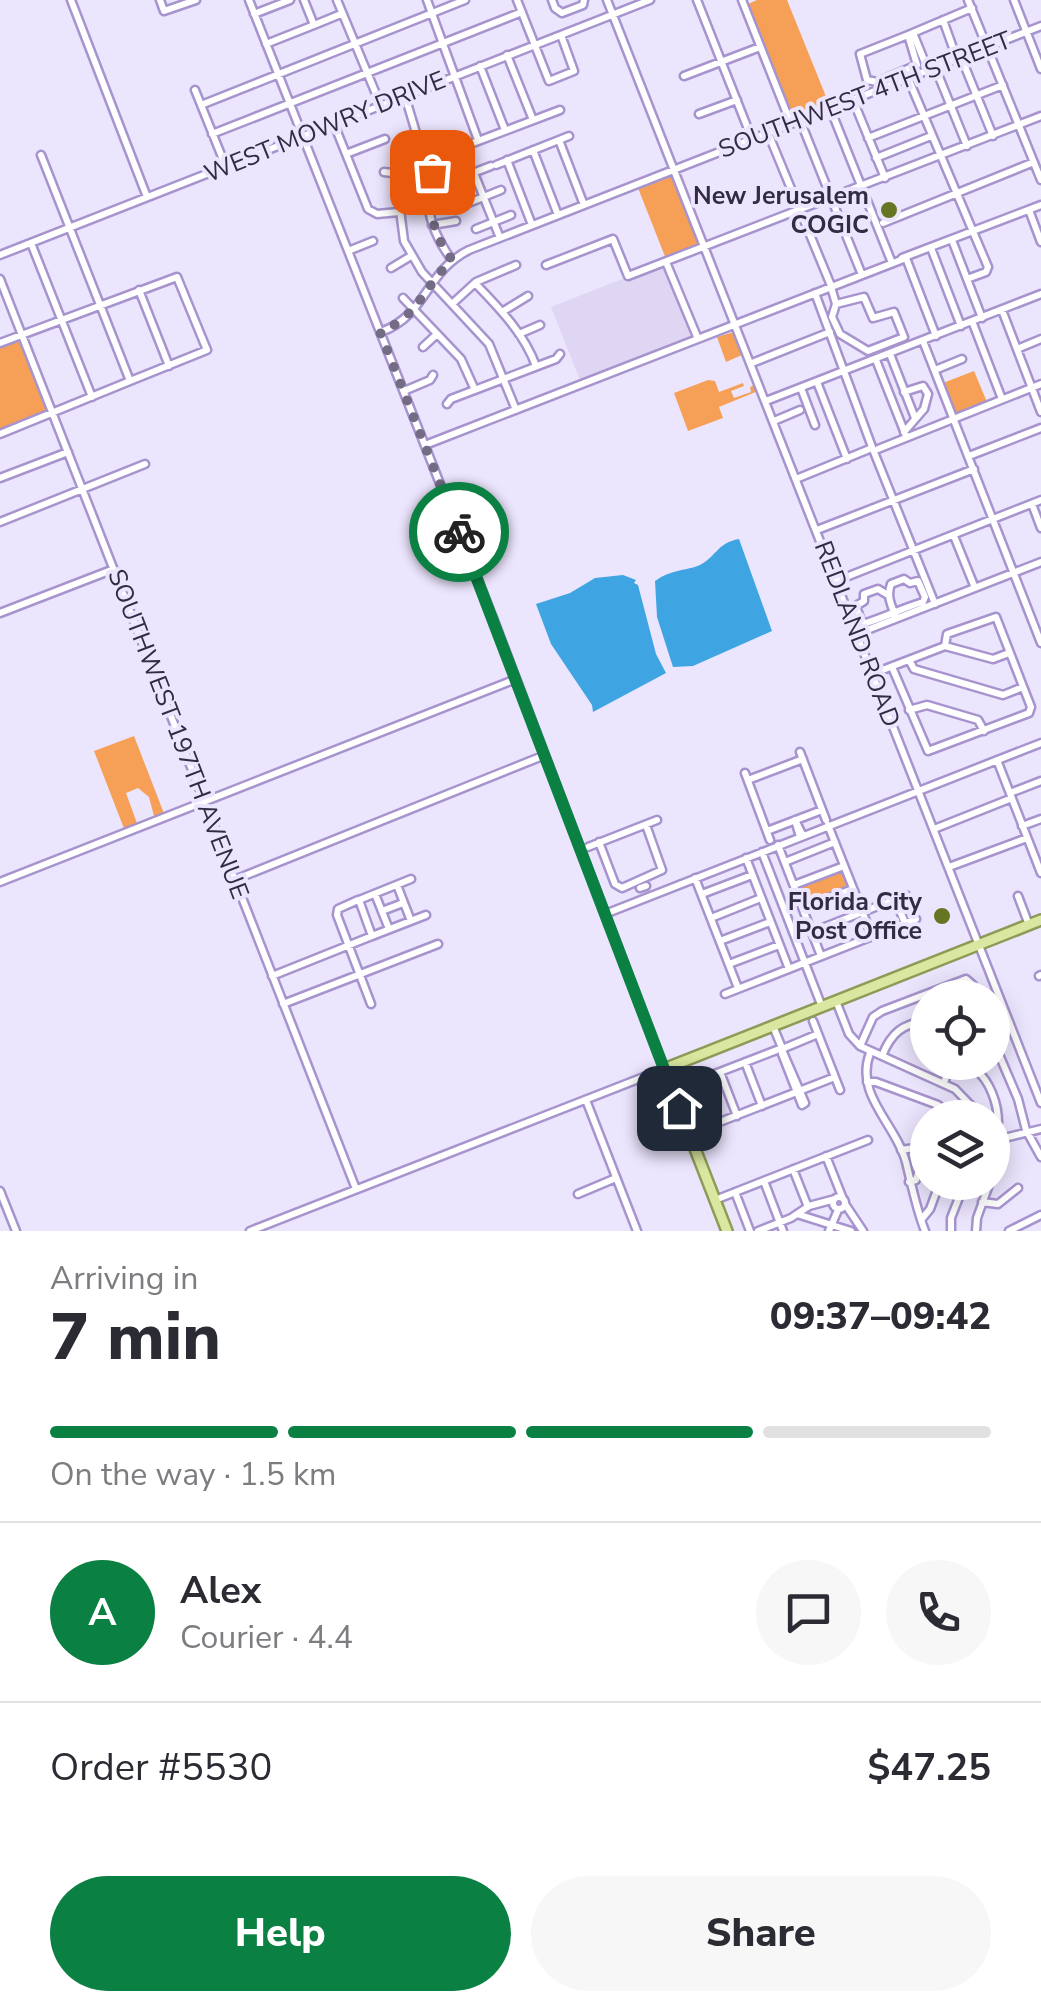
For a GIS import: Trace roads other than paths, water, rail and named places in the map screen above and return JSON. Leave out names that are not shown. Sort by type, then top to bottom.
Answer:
[{"type":"main road","points":[[724,1230],[664,1070],[1041,920]]},
{"type":"street","points":[[71,0],[147,198]]},
{"type":"street","points":[[160,0],[164,11],[196,0]]},
{"type":"street","points":[[249,0],[516,679],[664,1070],[250,1231]]},
{"type":"street","points":[[254,14],[290,0]]},
{"type":"street","points":[[304,0],[314,24]]},
{"type":"street","points":[[337,0],[380,106]]},
{"type":"street","points":[[427,0],[478,140]]},
{"type":"street","points":[[200,104],[464,0]]},
{"type":"street","points":[[518,0],[548,81],[574,71],[561,35]]},
{"type":"street","points":[[552,0],[562,13],[584,1]]},
{"type":"street","name":"REDLAND ROAD","points":[[607,0],[1041,1103]]},
{"type":"street","name":"WEST MOWRY DRIVE","points":[[0,255],[650,0]]},
{"type":"street","points":[[697,0],[752,139]]},
{"type":"street","points":[[742,0],[791,124]]},
{"type":"street","points":[[1014,0],[1038,51],[1041,69]]},
{"type":"street","points":[[911,34],[917,65],[896,79],[867,80],[860,54],[943,20],[970,4],[1041,180]]},
{"type":"street","points":[[212,134],[522,12]]},
{"type":"street","points":[[266,44],[341,14]]},
{"type":"street","points":[[943,20],[993,136]]},
{"type":"street","name":"SOUTHWEST 4TH STREET","points":[[380,332],[402,322],[415,310],[452,260],[896,79],[908,78],[1041,26]]},
{"type":"street","points":[[911,34],[951,106],[967,146]]},
{"type":"street","points":[[684,76],[760,47]]},
{"type":"street","points":[[507,56],[534,120]]},
{"type":"street","points":[[480,66],[506,130]]},
{"type":"street","points":[[908,78],[988,270],[966,279]]},
{"type":"street","points":[[868,138],[1003,85]]},
{"type":"street","points":[[195,90],[226,167]]},
{"type":"street","points":[[405,96],[418,134],[397,189],[401,232],[411,256],[432,283],[489,344],[516,410]]},
{"type":"street","points":[[699,114],[737,100]]},
{"type":"street","points":[[852,100],[884,178]]},
{"type":"street","points":[[830,108],[892,263]]},
{"type":"street","points":[[465,146],[560,110]]},
{"type":"street","points":[[546,264],[613,238],[628,276],[1041,116]]},
{"type":"street","points":[[800,120],[862,275]]},
{"type":"street","points":[[334,124],[371,212],[398,212]]},
{"type":"street","points":[[768,132],[838,304]]},
{"type":"street","points":[[457,179],[569,136]]},
{"type":"street","points":[[876,158],[931,136]]},
{"type":"street","points":[[346,154],[384,139]]},
{"type":"street","points":[[558,140],[584,205]]},
{"type":"street","points":[[533,150],[558,215]]},
{"type":"street","points":[[411,155],[431,169],[428,193],[432,226],[452,260]]},
{"type":"street","points":[[41,156],[130,382]]},
{"type":"street","points":[[507,160],[532,225]]},
{"type":"street","points":[[883,223],[1034,162]]},
{"type":"street","points":[[384,172],[400,174]]},
{"type":"street","points":[[474,173],[500,238]]},
{"type":"street","points":[[466,204],[501,190]]},
{"type":"street","points":[[428,193],[444,192]]},
{"type":"street","points":[[425,445],[1041,205]]},
{"type":"street","points":[[1028,210],[1041,242]]},
{"type":"street","points":[[476,229],[511,215]]},
{"type":"street","points":[[432,226],[456,221]]},
{"type":"street","points":[[952,240],[982,318]]},
{"type":"street","points":[[348,251],[373,241]]},
{"type":"street","points":[[31,243],[92,397]]},
{"type":"street","points":[[931,248],[961,326]]},
{"type":"street","points":[[391,268],[411,256]]},
{"type":"street","points":[[906,258],[936,336]]},
{"type":"street","points":[[666,262],[698,339]]},
{"type":"street","points":[[452,304],[475,283],[516,265]]},
{"type":"street","points":[[0,343],[179,278],[207,350],[0,434]]},
{"type":"street","name":"SOUTHWEST 197TH AVENUE","points":[[0,280],[4,299],[83,489],[356,1189]]},
{"type":"street","points":[[475,283],[519,334],[536,366]]},
{"type":"street","points":[[139,290],[169,366]]},
{"type":"street","points":[[815,293],[935,604]]},
{"type":"street","points":[[766,402],[1041,294]]},
{"type":"street","points":[[502,312],[528,296]]},
{"type":"street","points":[[864,297],[873,318],[894,312],[904,336],[868,351],[840,334],[832,312],[838,304],[864,297]]},
{"type":"street","points":[[403,298],[463,362],[475,390]]},
{"type":"street","points":[[1002,310],[1041,412]]},
{"type":"street","points":[[972,321],[1002,399]]},
{"type":"street","points":[[519,334],[540,325]]},
{"type":"street","points":[[752,363],[830,332]]},
{"type":"street","points":[[423,347],[437,334]]},
{"type":"street","points":[[1017,349],[1041,339]]},
{"type":"street","points":[[923,341],[1041,644]]},
{"type":"street","points":[[446,404],[560,354]]},
{"type":"street","points":[[890,354],[915,418]]},
{"type":"street","points":[[935,370],[962,359]]},
{"type":"street","points":[[876,360],[905,434]]},
{"type":"street","points":[[404,391],[433,375]]},
{"type":"street","points":[[818,382],[848,459]]},
{"type":"street","points":[[796,479],[1041,384]]},
{"type":"street","points":[[800,388],[815,425]]},
{"type":"street","points":[[904,392],[927,388],[927,403],[905,434]]},
{"type":"street","points":[[774,421],[800,410]]},
{"type":"street","points":[[969,456],[1041,428]]},
{"type":"street","points":[[0,478],[68,452]]},
{"type":"street","points":[[0,508],[2,522],[145,464]]},
{"type":"street","points":[[816,530],[974,469]]},
{"type":"street","points":[[836,582],[1041,500]]},
{"type":"street","points":[[1032,504],[1041,528]]},
{"type":"street","points":[[954,536],[975,588]]},
{"type":"street","points":[[857,634],[895,614],[935,604],[1041,562]]},
{"type":"street","points":[[0,613],[114,569]]},
{"type":"street","points":[[888,596],[878,590],[864,594],[864,601],[856,606],[860,618],[866,624],[895,614],[923,602],[918,581],[909,583],[906,578],[891,584],[888,596],[895,614]]},
{"type":"street","points":[[1029,612],[1041,607]]},
{"type":"street","points":[[892,666],[928,751],[1030,712],[998,622],[991,616],[947,634],[945,646]]},
{"type":"street","points":[[872,674],[945,646],[993,659],[1010,653]]},
{"type":"street","points":[[910,660],[914,669],[1000,694],[1023,687]]},
{"type":"street","points":[[0,882],[516,679]]},
{"type":"street","points":[[1029,702],[1041,697]]},
{"type":"street","points":[[909,710],[927,705],[978,720],[984,731]]},
{"type":"street","points":[[605,914],[827,823],[1041,743]]},
{"type":"street","points":[[234,880],[545,755]]},
{"type":"street","points":[[822,810],[769,836],[746,776],[801,756],[872,936]]},
{"type":"street","points":[[996,760],[1038,858],[1041,874]]},
{"type":"street","points":[[934,829],[1041,781]]},
{"type":"street","points":[[1022,826],[1041,819]]},
{"type":"street","points":[[588,847],[657,820]]},
{"type":"street","points":[[795,820],[801,836]]},
{"type":"street","points":[[599,842],[617,886],[642,884],[662,867],[646,824]]},
{"type":"street","points":[[949,868],[1027,838]]},
{"type":"street","points":[[785,862],[835,842]]},
{"type":"street","points":[[778,845],[821,956]]},
{"type":"street","points":[[762,852],[822,1007]]},
{"type":"street","points":[[746,858],[789,969]]},
{"type":"street","points":[[794,885],[844,866]]},
{"type":"street","points":[[702,894],[752,875]]},
{"type":"street","points":[[695,878],[738,988]]},
{"type":"street","points":[[371,1004],[336,911],[411,879]]},
{"type":"street","points":[[642,884],[647,897]]},
{"type":"street","points":[[397,885],[411,920]]},
{"type":"street","points":[[803,908],[853,889]]},
{"type":"street","points":[[375,894],[389,929]]},
{"type":"street","points":[[812,932],[906,895]]},
{"type":"street","points":[[1018,896],[1028,925]]},
{"type":"street","points":[[711,918],[761,898]]},
{"type":"street","points":[[896,899],[904,924]]},
{"type":"street","points":[[359,900],[372,936]]},
{"type":"street","points":[[382,911],[403,903]]},
{"type":"street","points":[[272,976],[426,915]]},
{"type":"street","points":[[725,994],[916,919]]},
{"type":"street","points":[[720,941],[770,922]]},
{"type":"street","points":[[283,1004],[438,944]]},
{"type":"street","points":[[729,964],[779,945]]},
{"type":"street","points":[[836,1002],[849,1034],[860,1046],[910,1068]]},
{"type":"street","points":[[860,1046],[873,1017],[910,1005]]},
{"type":"street","points":[[813,1021],[840,1090]]},
{"type":"street","points":[[773,1026],[799,1091]]},
{"type":"street","points":[[881,1057],[889,1037],[910,1027]]},
{"type":"street","points":[[711,1126],[694,1082],[818,1034]]},
{"type":"street","points":[[870,1053],[864,1071],[867,1082],[882,1119],[901,1150],[925,1231]]},
{"type":"street","points":[[746,1062],[762,1106]]},
{"type":"street","points":[[720,1072],[737,1116]]},
{"type":"street","points":[[689,1134],[835,1077]]},
{"type":"street","points":[[938,1080],[970,1100]]},
{"type":"street","points":[[1008,1080],[1041,1157]]},
{"type":"street","points":[[867,1082],[925,1100]]},
{"type":"street","points":[[586,1100],[637,1231]]},
{"type":"street","points":[[1010,1139],[1041,1129]]},
{"type":"street","points":[[715,1200],[868,1140]]},
{"type":"street","points":[[901,1150],[910,1148]]},
{"type":"street","points":[[824,1157],[837,1204],[830,1228]]},
{"type":"street","points":[[793,1169],[809,1218]]},
{"type":"street","points":[[578,1194],[616,1178]]},
{"type":"street","points":[[764,1181],[782,1227]]},
{"type":"street","points":[[976,1231],[982,1202],[998,1204],[1018,1188]]},
{"type":"street","points":[[0,1192],[16,1231]]},
{"type":"street","points":[[735,1192],[754,1231],[782,1227],[797,1214],[808,1207],[837,1204],[851,1212],[858,1229],[830,1228],[797,1214]]},
{"type":"street","points":[[921,1220],[933,1200]]},
{"type":"street","points":[[951,1231],[958,1200]]},
{"type":"street","points":[[1009,1231],[1041,1215]]},
{"type":"water","points":[[739,539],[772,631],[693,666],[673,667],[657,617],[655,581],[700,565],[726,543]]},
{"type":"water","points":[[623,575],[636,580],[656,654],[666,673],[593,712],[551,644],[536,604],[570,593],[595,578]]},
{"type":"place","name":"New Jerusalem COGIC","points":[[889,210]]},
{"type":"place","name":"Florida City Post Office","points":[[942,916]]}]
